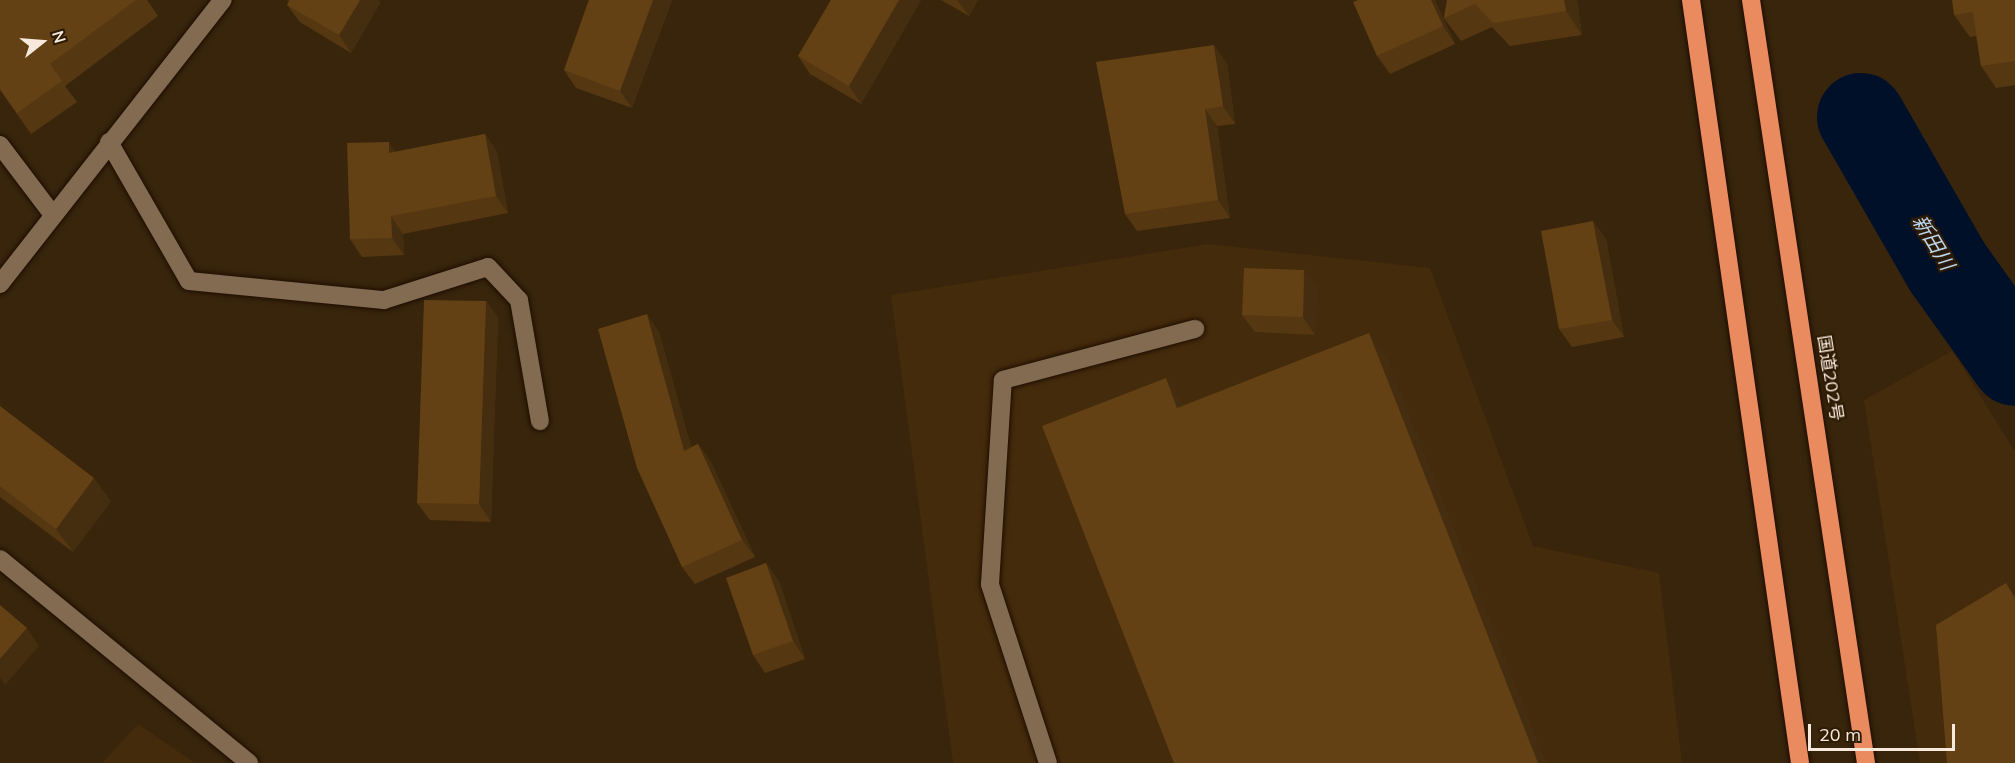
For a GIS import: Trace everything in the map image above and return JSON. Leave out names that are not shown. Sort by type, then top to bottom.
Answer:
[{"type":"highway","points":[[1691,0],[1800,763]]},
{"type":"highway","name":"国道202号","points":[[1751,0],[1866,763]]},
{"type":"street","points":[[0,284],[109,142],[223,0]]},
{"type":"street","points":[[109,142],[189,281],[384,300],[488,267],[519,300],[540,421]]},
{"type":"street","points":[[0,144],[53,215]]},
{"type":"street","points":[[1048,763],[990,584],[1004,380],[1195,329]]},
{"type":"street","points":[[0,559],[249,763]]},
{"type":"shaded area","points":[[1208,244],[1430,268],[1533,546],[1659,573],[1682,763],[953,763],[891,295]]},
{"type":"shaded area","points":[[1952,351],[2015,451],[2015,763],[1920,763],[1864,400]]},
{"type":"shaded area","points":[[138,724],[195,763],[102,763]]},
{"type":"building","points":[[0,0],[136,0],[50,64],[62,81],[17,113],[0,89]]},
{"type":"building","points":[[290,0],[360,0],[339,35],[287,5]]},
{"type":"building","points":[[589,0],[653,0],[620,91],[564,70]]},
{"type":"building","points":[[831,0],[899,0],[849,86],[798,56]]},
{"type":"building","points":[[1358,0],[1431,0],[1443,26],[1377,56],[1353,2]]},
{"type":"building","points":[[1447,0],[1564,0],[1566,11],[1493,23],[1475,4],[1444,18]]},
{"type":"building","points":[[1952,0],[2015,0],[2015,61],[1981,66],[1973,12],[1954,15]]},
{"type":"building","points":[[1214,45],[1223,106],[1205,109],[1218,200],[1125,214],[1096,62]]},
{"type":"building","points":[[485,134],[496,196],[391,216],[392,238],[350,239],[347,143],[389,142],[389,153]]},
{"type":"building","points":[[1593,221],[1612,320],[1559,329],[1541,231]]},
{"type":"building","points":[[1244,268],[1304,270],[1303,317],[1242,315]]},
{"type":"building","points":[[424,300],[486,301],[479,504],[417,503]]},
{"type":"building","points":[[647,314],[684,451],[698,444],[742,540],[682,567],[637,468],[598,329]]},
{"type":"building","points":[[1369,333],[1538,763],[1174,763],[1042,426],[1166,378],[1177,408]]},
{"type":"building","points":[[0,406],[94,478],[56,529],[0,486]]},
{"type":"building","points":[[766,563],[793,641],[753,655],[726,578]]},
{"type":"building","points":[[2006,583],[2015,598],[2015,763],[1947,763],[1936,625]]},
{"type":"building","points":[[0,605],[27,628],[0,659]]},
{"type":"waterway","name":"新田川","points":[[1861,117],[1948,268],[2015,362]]}]
